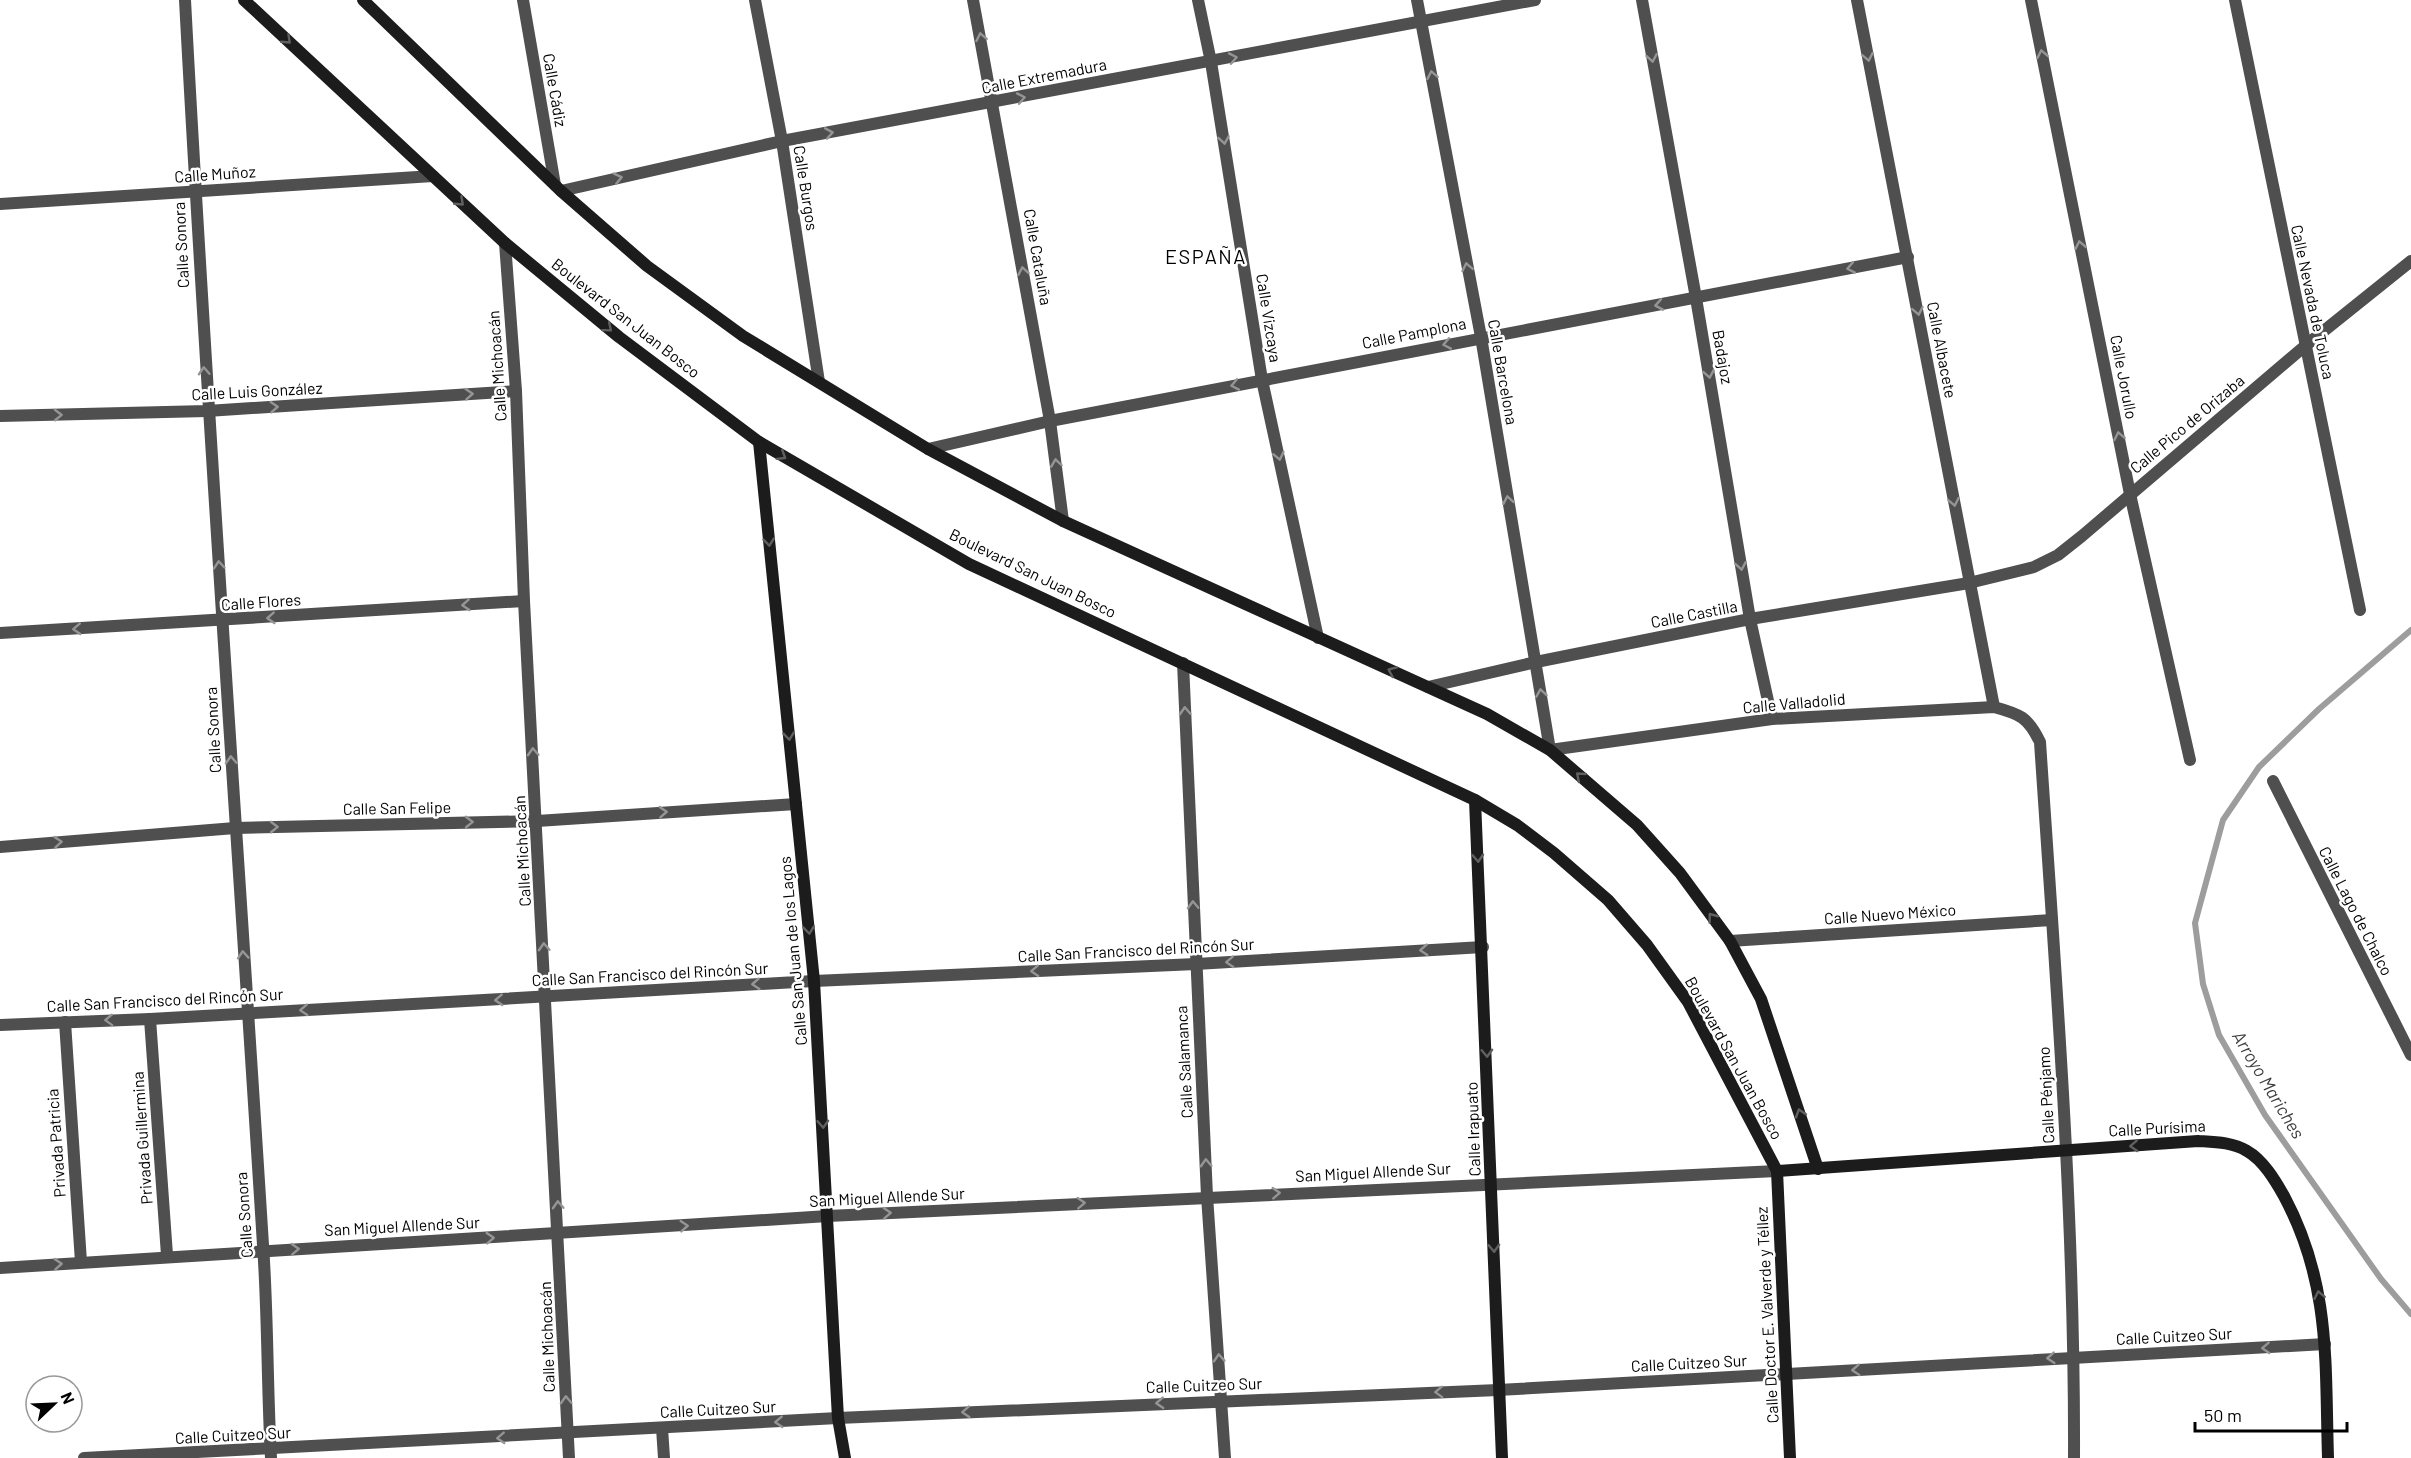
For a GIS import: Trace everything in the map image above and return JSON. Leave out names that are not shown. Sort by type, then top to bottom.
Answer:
[{"type":"street","name":"Calle Sonora","points":[[185,0],[207,411],[224,621],[235,828],[264,1250],[271,1454]]},
{"type":"street","name":"Boulevard San Juan Bosco","points":[[244,0],[506,243],[619,337],[759,442],[969,564],[1475,800],[1517,825],[1554,853],[1608,900],[1647,945],[1688,1002],[1777,1171]]},
{"type":"street","name":"Boulevard San Juan Bosco","points":[[363,0],[558,188],[647,266],[699,306],[819,382],[928,449],[1063,521],[1487,714],[1550,750],[1637,825],[1680,873],[1730,941],[1761,999],[1818,1169]]},
{"type":"street","name":"Calle Cádiz","points":[[523,0],[558,188]]},
{"type":"street","name":"Calle Burgos","points":[[755,0],[782,141],[819,382]]},
{"type":"street","name":"Calle Cataluña","points":[[973,0],[994,103],[1050,421],[1063,521]]},
{"type":"street","name":"Calle Vizcaya","points":[[1198,0],[1211,62],[1262,380],[1318,638]]},
{"type":"street","name":"Calle Barcelona","points":[[1417,0],[1480,337],[1550,750]]},
{"type":"street","name":"Calle Extremadura","points":[[558,188],[782,141],[1535,0]]},
{"type":"street","name":"Badajoz","points":[[1642,0],[1696,298],[1750,619],[1772,719]]},
{"type":"street","name":"Calle Albacete","points":[[1857,0],[1994,707]]},
{"type":"street","name":"Calle Jorullo","points":[[2031,0],[2130,494],[2190,760]]},
{"type":"street","name":"Calle Nevada de Toluca","points":[[2235,0],[2360,610]]},
{"type":"street","name":"Calle Muñoz","points":[[0,204],[433,176]]},
{"type":"street","name":"Calle Michoacán","points":[[506,243],[516,391],[524,601],[560,1235],[569,1458]]},
{"type":"street","name":"Calle Pamplona","points":[[928,449],[1050,421],[1908,257]]},
{"type":"street","name":"Calle Pico de Orizaba","points":[[1969,583],[2034,567],[2058,555],[2305,346],[2411,261]]},
{"type":"street","name":"Calle Luis González","points":[[0,416],[207,411],[516,391]]},
{"type":"street","name":"Calle San Juan de los Lagos","points":[[759,442],[814,981],[838,1418],[845,1458]]},
{"type":"street","name":"Calle Castilla","points":[[1428,687],[1536,662],[1750,619],[1969,583]]},
{"type":"street","name":"Calle Flores","points":[[0,633],[524,601]]},
{"type":"street","name":"Calle Salamanca","points":[[1183,663],[1207,1196],[1225,1458]]},
{"type":"street","name":"Calle Valladolid","points":[[1550,750],[1772,719],[1994,707],[2021,716],[2035,731]]},
{"type":"street","name":"Calle Pénjamo","points":[[2035,731],[2040,742],[2066,1149],[2074,1357],[2074,1458]]},
{"type":"street","name":"Calle Lago de Chalco","points":[[2273,781],[2411,1055]]},
{"type":"street","name":"Calle Irapuato","points":[[1475,800],[1483,947],[1502,1458]]},
{"type":"street","name":"Calle San Felipe","points":[[0,847],[235,828],[537,821],[796,804]]},
{"type":"street","name":"Calle Nuevo México","points":[[1730,941],[2052,920]]},
{"type":"street","name":"Calle San Francisco del Rincón Sur","points":[[0,1025],[150,1019],[814,981],[1196,964],[1483,947]]},
{"type":"street","name":"Privada Guillermina","points":[[150,1019],[166,1255]]},
{"type":"street","name":"Privada Patricia","points":[[65,1022],[81,1262]]},
{"type":"street","name":"Calle Purísima","points":[[1777,1171],[2198,1141],[2220,1143],[2248,1151],[2272,1177],[2296,1223],[2317,1283],[2324,1317],[2328,1458]]},
{"type":"street","name":"San Miguel Allende Sur","points":[[0,1268],[166,1255],[560,1235],[828,1216],[1207,1196],[1777,1171]]},
{"type":"street","name":"Calle Doctor E. Valverde y Téllez","points":[[1777,1171],[1790,1458]]},
{"type":"street","name":"Calle Cuitzeo Sur","points":[[84,1458],[271,1454],[838,1418],[1498,1390],[2325,1344]]},
{"type":"street","points":[[662,1428],[664,1458]]},
{"type":"waterway","name":"Arroyo Mariches","points":[[2411,630],[2319,709],[2259,767],[2223,820],[2195,923],[2203,984],[2219,1035],[2265,1115],[2381,1279],[2411,1314]]},
{"type":"district","name":"ESPAÑA","points":[[1206,257]]}]
